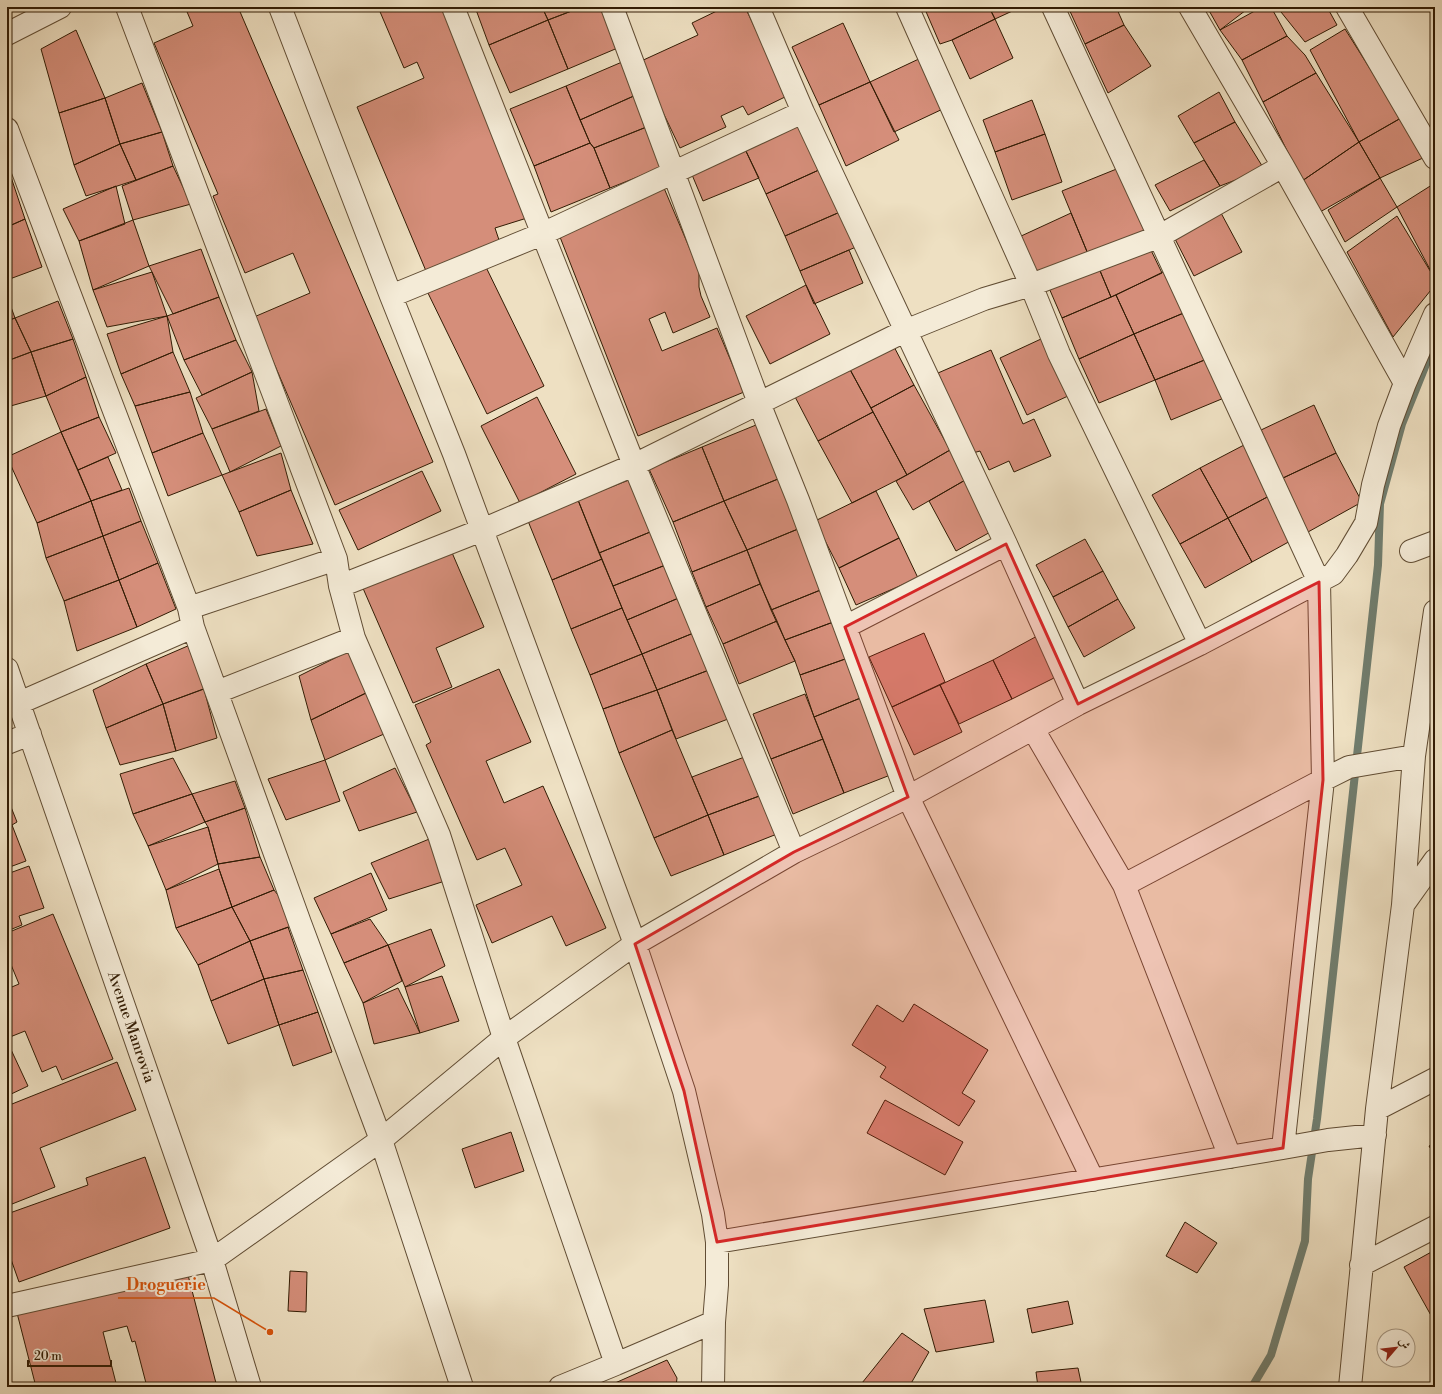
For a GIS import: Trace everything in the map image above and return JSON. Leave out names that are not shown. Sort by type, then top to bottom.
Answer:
[{"type":"street","points":[[7,34],[58,7]]},
{"type":"street","points":[[127,7],[336,559],[340,586],[354,638],[439,835],[504,1038],[616,1364]]},
{"type":"street","points":[[280,7],[391,296],[451,446],[635,944],[684,1090],[713,1214],[717,1242],[713,1387]]},
{"type":"street","points":[[453,7],[634,465],[794,852]]},
{"type":"street","points":[[612,7],[759,404],[798,500],[908,797],[1093,1180]]},
{"type":"street","points":[[758,7],[803,112],[1006,544],[1078,704]]},
{"type":"street","points":[[907,7],[1031,285],[1059,354],[1200,644]]},
{"type":"street","points":[[1052,7],[1319,582],[1323,780],[1292,1146]]},
{"type":"street","points":[[1190,7],[1283,166],[1405,383]]},
{"type":"street","points":[[1347,7],[1435,158]]},
{"type":"street","points":[[391,296],[542,234],[803,112]]},
{"type":"street","points":[[7,129],[191,617],[300,922],[381,1140],[462,1387]]},
{"type":"street","points":[[340,586],[482,530],[634,465],[905,331],[984,299],[1031,285],[1158,237],[1283,166]]},
{"type":"street","points":[[7,1306],[212,1260],[381,1140],[504,1038],[635,944],[794,852],[908,797],[1078,704],[1200,644],[1333,574],[1348,556],[1366,523],[1373,484],[1389,426],[1405,383],[1435,314]]},
{"type":"street","points":[[1411,551],[1435,542]]},
{"type":"street","points":[[845,627],[1006,544]]},
{"type":"street","points":[[19,702],[191,617],[336,559]]},
{"type":"street","points":[[1350,1387],[1377,1109],[1422,742],[1435,611]]},
{"type":"street","points":[[217,692],[354,638]]},
{"type":"street","name":"Avenue Manrovia","points":[[7,669],[212,1260],[250,1387]]},
{"type":"street","points":[[1033,729],[1124,885],[1230,1157]]},
{"type":"street","points":[[7,743],[30,734]]},
{"type":"street","points":[[1124,885],[1349,767],[1388,761],[1422,742]]},
{"type":"street","points":[[1403,905],[1435,860]]},
{"type":"street","points":[[1377,1109],[1435,1079]]},
{"type":"street","points":[[717,1242],[1328,1140],[1375,1135]]},
{"type":"street","points":[[1361,1265],[1435,1227]]},
{"type":"street","points":[[560,1387],[714,1322]]},
{"type":"highlighted area","points":[[1006,544],[1078,704],[1319,582],[1323,780],[1283,1148],[717,1242],[684,1091],[635,944],[794,852],[908,797],[845,627]]},
{"type":"building","points":[[185,7],[238,7],[433,462],[335,505],[254,317],[310,293],[293,253],[245,273],[213,196],[218,194],[154,43],[193,26]]},
{"type":"building","points":[[378,7],[444,7],[527,218],[495,228],[499,240],[426,271],[357,107],[424,78],[417,62],[404,68]]},
{"type":"building","points":[[475,7],[542,7],[548,20],[489,45]]},
{"type":"building","points":[[542,7],[582,7],[548,20]]},
{"type":"building","points":[[582,7],[604,7],[620,47],[568,69],[548,20]]},
{"type":"building","points":[[725,7],[745,7],[787,96],[748,115],[743,106],[721,116],[726,127],[680,148],[639,62],[698,35],[692,23]]},
{"type":"building","points":[[924,7],[989,7],[995,19],[952,40],[940,44]]},
{"type":"building","points":[[989,7],[1021,7],[995,19]]},
{"type":"building","points":[[1068,7],[1116,7],[1124,25],[1085,44]]},
{"type":"building","points":[[1207,7],[1250,7],[1220,30]]},
{"type":"building","points":[[1262,7],[1271,7],[1287,36],[1242,60],[1220,30]]},
{"type":"building","points":[[1277,7],[1327,7],[1337,25],[1305,42]]},
{"type":"building","points":[[995,19],[1013,58],[970,79],[952,40]]},
{"type":"building","points":[[548,20],[568,69],[510,93],[489,45]]},
{"type":"building","points":[[843,23],[870,82],[819,105],[792,47]]},
{"type":"building","points":[[1124,25],[1151,66],[1108,93],[1085,44]]},
{"type":"building","points":[[1345,29],[1401,118],[1359,142],[1310,50]]},
{"type":"building","points":[[76,30],[105,98],[59,113],[41,49]]},
{"type":"building","points":[[1287,36],[1305,55],[1316,73],[1263,102],[1242,60]]},
{"type":"building","points":[[923,57],[947,107],[894,132],[870,82]]},
{"type":"building","points":[[622,62],[636,95],[580,120],[566,86]]},
{"type":"building","points":[[1316,73],[1359,142],[1302,181],[1263,102]]},
{"type":"building","points":[[870,82],[899,140],[846,166],[819,105]]},
{"type":"building","points":[[142,83],[162,132],[120,144],[105,98]]},
{"type":"building","points":[[566,86],[590,143],[534,166],[510,109]]},
{"type":"building","points":[[1219,92],[1235,122],[1194,143],[1178,116]]},
{"type":"building","points":[[636,95],[649,126],[594,148],[590,143],[580,120]]},
{"type":"building","points":[[105,98],[120,144],[74,165],[59,113]]},
{"type":"building","points":[[1032,100],[1045,134],[995,152],[983,120]]},
{"type":"building","points":[[1401,118],[1425,157],[1380,178],[1359,142]]},
{"type":"building","points":[[800,122],[821,169],[766,194],[744,147]]},
{"type":"building","points":[[1235,122],[1264,169],[1220,186],[1194,143]]},
{"type":"building","points":[[649,126],[665,166],[610,188],[594,148]]},
{"type":"building","points":[[162,132],[173,166],[136,180],[120,144]]},
{"type":"building","points":[[1045,134],[1062,182],[1012,200],[995,152]]},
{"type":"building","points":[[1359,142],[1380,178],[1320,212],[1302,181]]},
{"type":"building","points":[[590,143],[594,148],[610,188],[551,212],[534,166]]},
{"type":"building","points":[[120,144],[136,180],[86,196],[74,165]]},
{"type":"building","points":[[744,147],[759,178],[703,201],[690,170]]},
{"type":"building","points":[[1204,160],[1220,186],[1170,211],[1155,185]]},
{"type":"building","points":[[173,166],[191,204],[133,220],[122,186]]},
{"type":"building","points":[[1119,168],[1145,231],[1088,254],[1062,191]]},
{"type":"building","points":[[821,169],[840,212],[785,236],[766,194]]},
{"type":"building","points":[[11,177],[25,219],[7,227],[7,179]]},
{"type":"building","points":[[1380,178],[1397,207],[1345,242],[1328,210]]},
{"type":"building","points":[[661,181],[695,261],[699,259],[699,287],[701,296],[710,317],[673,333],[665,312],[649,319],[662,351],[717,328],[744,392],[638,436],[560,237]]},
{"type":"building","points":[[1435,183],[1435,279],[1397,207]]},
{"type":"building","points":[[116,186],[125,224],[79,241],[63,209]]},
{"type":"building","points":[[840,212],[856,247],[800,271],[785,236]]},
{"type":"building","points":[[1071,213],[1088,254],[1037,277],[1019,237]]},
{"type":"building","points":[[1221,213],[1242,252],[1194,276],[1174,237]]},
{"type":"building","points":[[1397,216],[1435,279],[1435,285],[1393,337],[1347,252]]},
{"type":"building","points":[[25,219],[42,267],[7,280],[7,227]]},
{"type":"building","points":[[133,220],[149,266],[93,290],[79,241]]},
{"type":"building","points":[[1148,244],[1162,273],[1111,297],[1098,266]]},
{"type":"building","points":[[201,249],[219,297],[173,314],[149,266]]},
{"type":"building","points":[[849,250],[863,283],[814,304],[800,271]]},
{"type":"building","points":[[483,261],[544,386],[487,414],[426,289]]},
{"type":"building","points":[[1098,266],[1111,297],[1062,318],[1049,288]]},
{"type":"building","points":[[1167,270],[1186,312],[1134,334],[1116,295]]},
{"type":"building","points":[[152,272],[167,316],[107,327],[93,290]]},
{"type":"building","points":[[806,285],[830,334],[770,364],[746,316]]},
{"type":"building","points":[[1116,295],[1134,334],[1079,359],[1062,318]]},
{"type":"building","points":[[7,296],[15,318],[7,321]]},
{"type":"building","points":[[219,297],[236,340],[184,360],[167,316]]},
{"type":"building","points":[[58,301],[73,339],[31,352],[15,318]]},
{"type":"building","points":[[1186,312],[1207,359],[1155,380],[1134,334]]},
{"type":"building","points":[[167,316],[173,352],[121,374],[107,334]]},
{"type":"building","points":[[15,318],[31,352],[7,361],[7,321]]},
{"type":"building","points":[[1134,334],[1155,380],[1099,403],[1079,359]]},
{"type":"building","points":[[73,339],[86,377],[46,396],[31,352]]},
{"type":"building","points":[[1041,339],[1068,396],[1027,415],[1000,358]]},
{"type":"building","points":[[236,340],[252,372],[202,395],[184,360]]},
{"type":"building","points":[[891,341],[914,385],[871,408],[847,364]]},
{"type":"building","points":[[991,350],[1023,424],[1034,419],[1051,456],[1014,472],[1009,461],[989,470],[980,451],[973,453],[938,373]]},
{"type":"building","points":[[31,352],[46,396],[7,407],[7,361]]},
{"type":"building","points":[[173,352],[190,392],[135,406],[121,374]]},
{"type":"building","points":[[1207,359],[1224,398],[1171,420],[1155,380]]},
{"type":"building","points":[[847,364],[873,412],[818,441],[793,393]]},
{"type":"building","points":[[252,372],[259,411],[212,429],[196,398]]},
{"type":"building","points":[[86,377],[99,417],[61,432],[46,396]]},
{"type":"building","points":[[914,385],[950,450],[907,475],[871,408]]},
{"type":"building","points":[[190,392],[203,433],[152,453],[135,406]]},
{"type":"building","points":[[537,397],[576,474],[520,503],[481,426]]},
{"type":"building","points":[[1314,405],[1336,453],[1283,478],[1261,430]]},
{"type":"building","points":[[266,409],[281,446],[230,472],[212,429]]},
{"type":"building","points":[[873,412],[907,475],[852,503],[818,441]]},
{"type":"building","points":[[99,417],[116,453],[78,470],[61,432]]},
{"type":"building","points":[[756,425],[778,479],[724,501],[702,447]]},
{"type":"building","points":[[61,432],[91,501],[37,523],[7,457]]},
{"type":"building","points":[[203,433],[222,475],[168,496],[152,453]]},
{"type":"building","points":[[1244,445],[1271,495],[1228,518],[1200,468]]},
{"type":"building","points":[[702,447],[724,501],[673,522],[649,469]]},
{"type":"building","points":[[950,450],[967,479],[913,510],[896,481]]},
{"type":"building","points":[[281,453],[291,490],[239,512],[222,475]]},
{"type":"building","points":[[1336,453],[1362,502],[1308,532],[1283,478]]},
{"type":"building","points":[[108,457],[122,490],[91,501],[78,470]]},
{"type":"building","points":[[1200,468],[1228,518],[1180,544],[1152,495]]},
{"type":"building","points":[[422,471],[441,511],[358,550],[339,510]]},
{"type":"building","points":[[634,478],[655,530],[599,553],[578,500]]},
{"type":"building","points":[[778,479],[798,529],[747,550],[724,501]]},
{"type":"building","points":[[967,479],[994,530],[956,551],[929,501]]},
{"type":"building","points":[[129,488],[141,521],[103,536],[91,501]]},
{"type":"building","points":[[291,490],[313,544],[257,556],[239,512]]},
{"type":"building","points":[[876,491],[899,538],[839,568],[815,521]]},
{"type":"building","points":[[1271,495],[1294,539],[1252,562],[1228,518]]},
{"type":"building","points":[[578,500],[602,559],[552,580],[528,521]]},
{"type":"building","points":[[91,501],[103,536],[46,558],[37,523]]},
{"type":"building","points":[[724,501],[747,550],[692,572],[673,522]]},
{"type":"building","points":[[1228,518],[1252,562],[1205,588],[1180,544]]},
{"type":"building","points":[[141,521],[158,563],[119,580],[103,536]]},
{"type":"building","points":[[798,529],[823,589],[771,610],[747,550]]},
{"type":"building","points":[[655,530],[668,564],[613,586],[599,553]]},
{"type":"building","points":[[103,536],[119,580],[64,601],[46,558]]},
{"type":"building","points":[[899,538],[918,578],[856,605],[839,568]]},
{"type":"building","points":[[1085,539],[1103,571],[1053,597],[1036,565]]},
{"type":"building","points":[[450,548],[484,627],[436,648],[452,687],[413,703],[362,586]]},
{"type":"building","points":[[747,550],[760,584],[706,607],[692,572]]},
{"type":"building","points":[[602,559],[622,608],[571,629],[552,580]]},
{"type":"building","points":[[158,563],[176,609],[137,627],[119,580]]},
{"type":"building","points":[[668,564],[681,597],[627,620],[613,586]]},
{"type":"building","points":[[1103,571],[1118,599],[1068,627],[1053,597]]},
{"type":"building","points":[[119,580],[137,627],[77,651],[64,601]]},
{"type":"building","points":[[760,584],[777,621],[723,644],[706,607]]},
{"type":"building","points":[[823,589],[836,621],[785,640],[771,610]]},
{"type":"building","points":[[681,597],[696,632],[642,654],[627,620]]},
{"type":"building","points":[[1118,599],[1135,628],[1084,657],[1068,627]]},
{"type":"building","points":[[622,608],[642,654],[590,675],[571,629]]},
{"type":"building","points":[[777,621],[795,661],[739,684],[723,644]]},
{"type":"building","points":[[836,621],[848,658],[800,675],[785,640]]},
{"type":"building","points":[[696,632],[709,670],[657,690],[642,654]]},
{"type":"building","points":[[924,633],[945,682],[892,707],[869,657]]},
{"type":"building","points":[[1039,635],[1060,675],[1012,699],[993,660]]},
{"type":"building","points":[[190,645],[214,685],[163,704],[146,664]]},
{"type":"building","points":[[351,650],[366,693],[311,720],[299,676]]},
{"type":"building","points":[[642,654],[657,690],[603,709],[590,675]]},
{"type":"building","points":[[848,658],[863,697],[814,717],[800,675]]},
{"type":"building","points":[[993,660],[1012,699],[959,724],[940,685]]},
{"type":"building","points":[[146,664],[163,704],[106,728],[93,690]]},
{"type":"building","points":[[499,669],[531,742],[486,761],[504,803],[543,786],[606,928],[566,946],[552,916],[492,943],[476,905],[522,885],[505,848],[477,860],[426,745],[431,742],[415,705]]},
{"type":"building","points":[[709,670],[728,719],[676,739],[657,690]]},
{"type":"building","points":[[940,685],[962,732],[914,755],[892,707]]},
{"type":"building","points":[[204,689],[217,738],[176,751],[163,704]]},
{"type":"building","points":[[657,690],[672,730],[619,753],[603,709]]},
{"type":"building","points":[[366,693],[384,734],[325,760],[311,720]]},
{"type":"building","points":[[805,694],[823,739],[771,759],[753,714]]},
{"type":"building","points":[[863,697],[893,774],[844,793],[814,717]]},
{"type":"building","points":[[163,704],[176,751],[120,765],[106,728]]},
{"type":"building","points":[[672,730],[708,815],[654,838],[619,753]]},
{"type":"building","points":[[823,739],[844,793],[793,814],[771,759]]},
{"type":"building","points":[[747,756],[762,795],[708,815],[692,777]]},
{"type":"building","points":[[173,758],[192,794],[133,814],[120,774]]},
{"type":"building","points":[[325,760],[340,801],[286,820],[268,779]]},
{"type":"building","points":[[395,768],[417,812],[359,831],[343,792]]},
{"type":"building","points":[[235,781],[245,808],[205,822],[192,794]]},
{"type":"building","points":[[192,794],[205,822],[148,846],[133,814]]},
{"type":"building","points":[[762,795],[777,834],[724,855],[708,815]]},
{"type":"building","points":[[7,797],[17,822],[12,825],[26,861],[7,868]]},
{"type":"building","points":[[245,808],[260,857],[218,864],[208,827],[205,822]]},
{"type":"building","points":[[708,815],[724,855],[671,876],[654,838]]},
{"type":"building","points":[[208,827],[218,864],[166,890],[148,846]]},
{"type":"building","points":[[439,835],[448,880],[389,899],[371,863]]},
{"type":"building","points":[[260,857],[274,890],[232,907],[218,864]]},
{"type":"building","points":[[29,866],[44,908],[19,916],[22,925],[7,931],[7,874]]},
{"type":"building","points":[[219,869],[232,907],[176,928],[166,890]]},
{"type":"building","points":[[371,873],[387,910],[331,934],[314,898]]},
{"type":"building","points":[[274,890],[300,923],[250,941],[232,907]]},
{"type":"building","points":[[232,907],[250,941],[198,965],[176,928]]},
{"type":"building","points":[[53,914],[113,1059],[62,1080],[56,1066],[42,1072],[25,1031],[10,1037],[7,1031],[7,989],[19,984],[7,955],[7,933]]},
{"type":"building","points":[[370,919],[388,945],[344,963],[331,934]]},
{"type":"building","points":[[288,927],[303,970],[264,979],[250,941]]},
{"type":"building","points":[[431,929],[445,966],[405,987],[388,945]]},
{"type":"building","points":[[250,941],[264,979],[211,1001],[198,965]]},
{"type":"building","points":[[388,945],[402,981],[363,1003],[344,963]]},
{"type":"building","points":[[303,970],[318,1012],[279,1025],[264,979]]},
{"type":"building","points":[[442,976],[459,1021],[420,1033],[405,987]]},
{"type":"building","points":[[264,979],[279,1025],[228,1044],[211,1001]]},
{"type":"building","points":[[398,988],[420,1033],[374,1044],[363,1003]]},
{"type":"building","points":[[914,1004],[988,1050],[962,1093],[975,1101],[959,1126],[880,1077],[886,1067],[852,1045],[877,1005],[903,1022]]},
{"type":"building","points":[[318,1012],[332,1052],[293,1066],[279,1025]]},
{"type":"building","points":[[7,1041],[28,1086],[7,1096]]},
{"type":"building","points":[[117,1062],[136,1110],[40,1148],[55,1187],[7,1206],[7,1106]]},
{"type":"building","points":[[885,1100],[963,1142],[945,1175],[867,1133]]},
{"type":"building","points":[[511,1132],[524,1171],[475,1188],[462,1149]]},
{"type":"building","points":[[1435,1143],[1435,1156],[1429,1146]]},
{"type":"building","points":[[145,1157],[170,1228],[19,1282],[7,1248],[7,1214],[88,1185],[86,1178]]},
{"type":"building","points":[[1185,1222],[1217,1243],[1197,1273],[1166,1256]]},
{"type":"building","points":[[1435,1250],[1435,1318],[1433,1319],[1404,1267]]},
{"type":"building","points":[[290,1271],[307,1272],[306,1312],[288,1311]]},
{"type":"building","points":[[188,1275],[217,1387],[147,1387],[135,1341],[132,1342],[127,1326],[103,1332],[117,1387],[36,1387],[16,1309]]},
{"type":"building","points":[[985,1300],[994,1342],[936,1352],[924,1309]]},
{"type":"building","points":[[1068,1301],[1073,1324],[1032,1333],[1027,1309]]},
{"type":"building","points":[[902,1333],[929,1352],[909,1387],[868,1387],[862,1383]]},
{"type":"building","points":[[667,1360],[677,1378],[676,1387],[606,1387]]},
{"type":"building","points":[[1078,1368],[1082,1387],[1038,1387],[1036,1372]]},
{"type":"waterway","points":[[1252,1387],[1271,1355],[1305,1241],[1308,1179],[1317,1119],[1378,565],[1380,504],[1402,424],[1435,342]]},
{"type":"place","name":"Droguerie","points":[[270,1332]]}]
